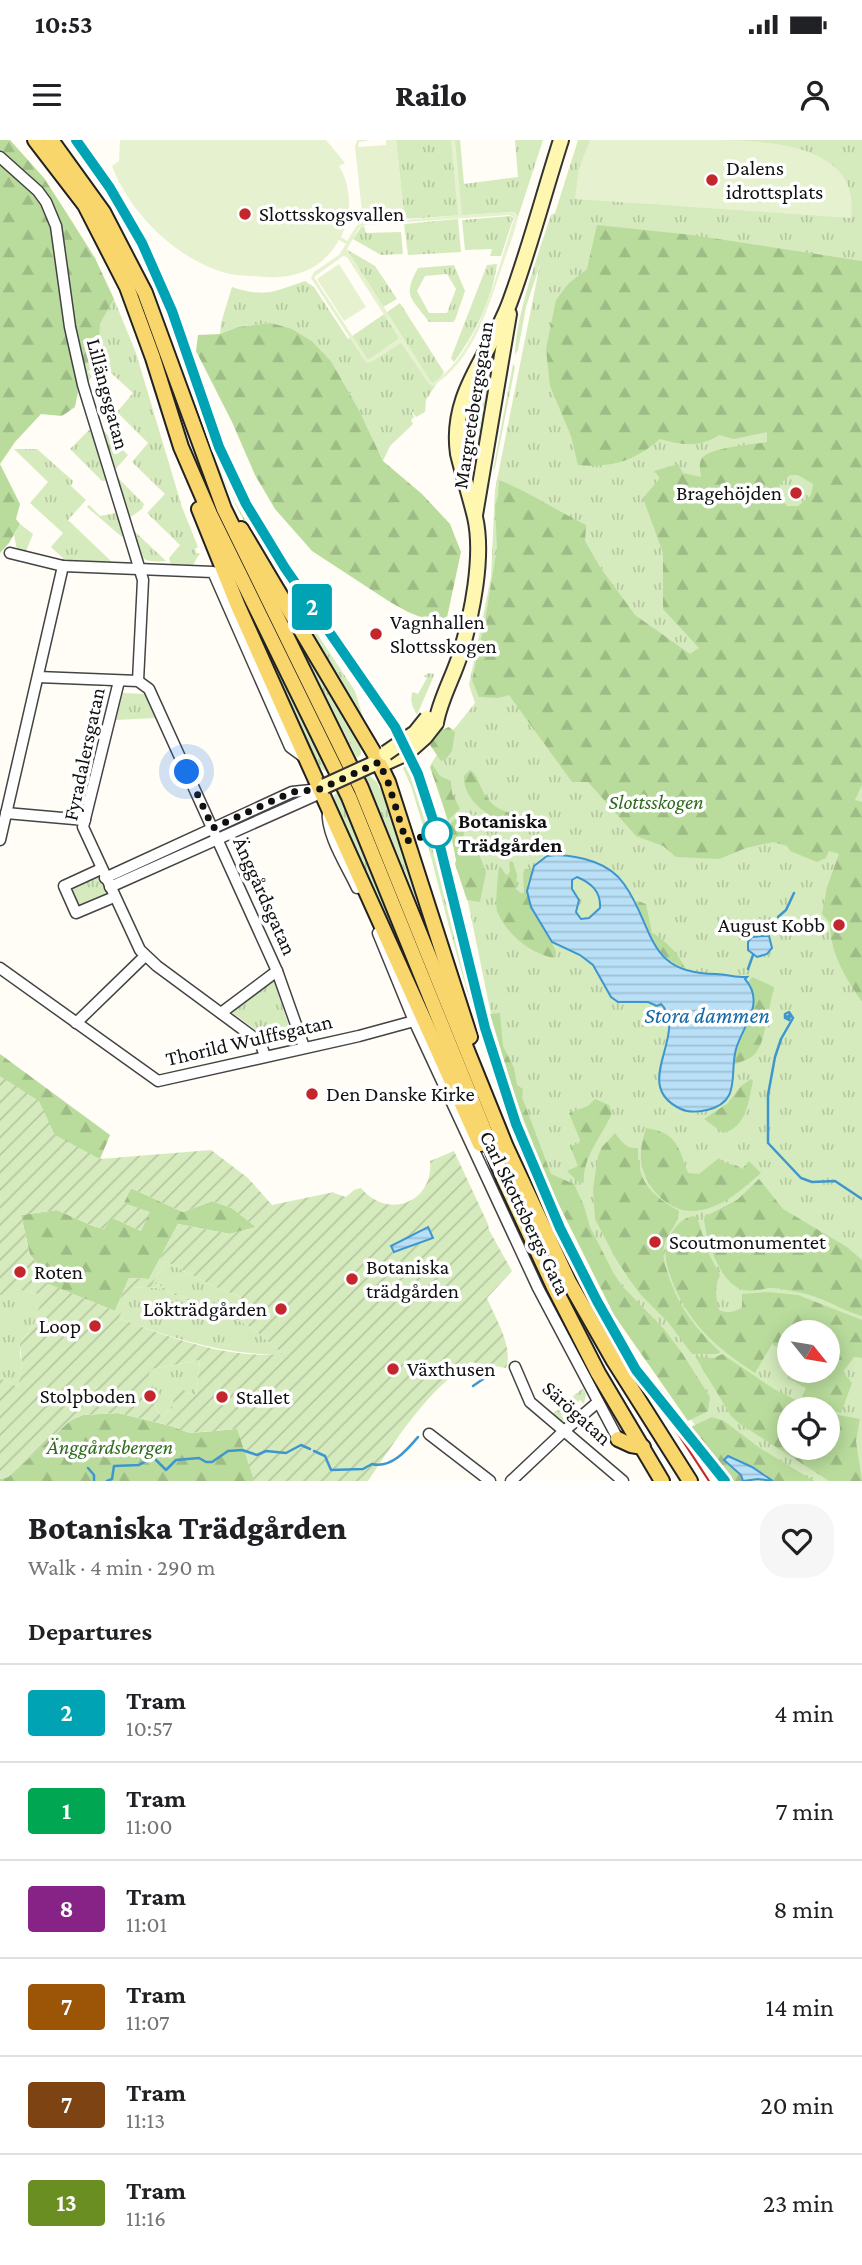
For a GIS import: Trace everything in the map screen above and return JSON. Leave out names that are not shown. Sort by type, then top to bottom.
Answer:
[{"type":"main road","points":[[35,140],[85,205],[127,287],[153,358],[192,489],[209,536],[490,1165],[504,1179]]},
{"type":"main road","points":[[51,140],[103,212],[145,293],[211,476],[242,550],[325,711],[361,788],[486,1100],[569,1282],[614,1361],[690,1481]]},
{"type":"main road","name":"Margretebergsgatan","points":[[475,517],[456,444],[458,413],[469,380],[511,300],[561,140]]},
{"type":"main road","name":"Margretebergsgatan","points":[[322,788],[407,753],[425,737],[455,673],[472,606],[477,559],[475,517],[511,300]]},
{"type":"main road","points":[[181,447],[210,514],[349,797],[504,1179],[554,1287],[618,1409],[662,1481]]},
{"type":"main road","points":[[211,476],[385,761],[388,782],[470,1038],[486,1100]]},
{"type":"main road","name":"Margretebergsgatan","points":[[385,761],[434,717]]},
{"type":"main road","points":[[618,1439],[643,1447]]},
{"type":"main road","points":[[643,1447],[652,1481]]},
{"type":"street","name":"Lillängsgatan","points":[[0,157],[38,191],[56,226],[70,327],[83,385],[139,569]]},
{"type":"street","points":[[10,553],[64,566],[213,572],[290,747],[306,758]]},
{"type":"street","points":[[0,840],[64,566]]},
{"type":"street","points":[[38,677],[138,681],[143,580],[139,569]]},
{"type":"street","name":"Fyradalersgatan","points":[[119,681],[83,827],[134,941],[145,956],[260,1042],[265,1056]]},
{"type":"street","name":"Änggårdsgatan","points":[[138,681],[149,689],[278,971],[304,1047]]},
{"type":"street","points":[[162,858],[218,839],[264,819],[314,796],[322,788]]},
{"type":"street","points":[[108,883],[162,858],[213,828],[259,806],[292,792],[322,788]]},
{"type":"street","points":[[259,806],[264,819]]},
{"type":"street","name":"Carl Skottsbergs Gata","points":[[329,807],[328,825],[371,917],[414,1021],[538,1288],[618,1439]]},
{"type":"street","points":[[6,813],[85,820]]},
{"type":"street","points":[[76,1023],[145,956]]},
{"type":"street","name":"Thorild Wulffsgatan","points":[[0,968],[158,1081],[414,1021]]},
{"type":"street","points":[[221,1013],[278,971]]},
{"type":"street","name":"Särögatan","points":[[514,1367],[530,1402],[623,1481]]},
{"type":"street","points":[[511,1481],[597,1402]]},
{"type":"street","points":[[429,1434],[490,1481]]},
{"type":"green space","points":[[0,140],[10,140],[44,178],[95,258],[114,299],[100,324],[99,357],[74,370],[78,392],[75,407],[62,416],[41,414],[15,442],[0,464]]},
{"type":"green space","name":"Slottsskogsvallen","points":[[120,140],[326,140],[345,163],[339,166],[349,201],[347,220],[341,237],[347,241],[357,225],[363,221],[355,147],[357,140],[371,140],[359,142],[358,147],[386,145],[386,140],[396,140],[405,220],[458,215],[451,140],[455,140],[462,215],[513,212],[518,217],[492,298],[478,331],[459,362],[433,386],[401,343],[366,363],[311,278],[314,272],[339,255],[346,244],[339,240],[318,264],[289,276],[239,275],[211,268],[175,247],[144,218],[120,184],[112,166],[119,161]],"holes":[[[510,215],[514,219],[475,332],[449,370],[432,383],[347,249],[359,228],[364,225]],[[343,256],[347,257],[399,338],[368,360],[314,277]]]},
{"type":"green space","points":[[396,140],[460,140],[464,184],[518,177],[515,140],[543,140],[518,217],[514,212],[404,219]]},
{"type":"green space","name":"Slottsskogen","points":[[578,140],[862,140],[862,1481],[739,1481],[663,1384],[546,1177],[522,1118],[491,1014],[461,868],[431,764],[475,703],[469,685],[491,577],[495,490],[540,264],[526,307],[515,355],[516,339],[523,303],[551,215],[555,213]]},
{"type":"green space","name":"Dalens idrottsplats","points":[[590,140],[751,141],[802,150],[824,159],[840,173],[850,192],[851,218],[575,199],[579,168]]},
{"type":"green space","points":[[511,216],[513,219],[501,256],[490,256],[492,249],[465,250],[462,220]]},
{"type":"green space","points":[[458,219],[461,252],[408,255],[404,224]]},
{"type":"green space","points":[[597,225],[692,235],[862,261],[862,785],[855,800],[862,802],[862,1002],[840,964],[830,923],[822,914],[827,887],[839,854],[829,851],[826,858],[817,862],[790,851],[787,846],[773,842],[746,848],[719,859],[676,857],[663,846],[636,836],[588,782],[572,782],[509,695],[498,698],[479,697],[472,680],[497,548],[495,505],[499,480],[586,525],[585,541],[600,567],[635,615],[690,654],[699,648],[663,609],[663,553],[643,498],[660,478],[654,471],[678,464],[683,473],[701,477],[700,462],[712,452],[767,442],[767,432],[734,439],[719,435],[705,442],[690,444],[660,439],[632,458],[612,464],[578,465],[571,436],[550,386],[546,349],[556,300],[568,284],[587,269]],"holes":[[[790,475],[798,475],[813,484],[811,495],[798,506],[787,506],[778,495],[780,484]]]},
{"type":"green space","points":[[364,226],[366,233],[401,232],[403,254],[381,255],[353,239]]},
{"type":"green space","points":[[348,250],[375,266],[397,299],[383,307]]},
{"type":"green space","points":[[339,264],[366,307],[344,321],[317,279]]},
{"type":"green space","points":[[497,264],[482,316],[454,362],[451,358],[487,265]]},
{"type":"green space","points":[[454,265],[465,291],[453,322],[429,322],[413,302],[410,285],[418,268]],"holes":[[[447,274],[456,289],[447,313],[429,313],[417,291],[425,276]]]},
{"type":"green space","points":[[305,281],[314,287],[348,339],[400,303],[444,372],[426,400],[425,412],[416,417],[410,409],[414,417],[411,420],[413,424],[390,446],[383,461],[359,410],[331,361],[313,342],[271,323],[238,327],[220,334],[232,287],[261,293]]},
{"type":"green space","points":[[114,299],[136,353],[182,507],[198,547],[195,549],[197,554],[200,553],[193,565],[171,564],[169,558],[180,545],[147,513],[165,494],[132,462],[148,443],[117,412],[133,393],[98,361],[88,372],[92,376],[88,382],[85,381],[82,365],[99,357],[100,324]]},
{"type":"green space","points":[[271,323],[292,329],[313,342],[331,361],[359,410],[383,461],[422,494],[450,524],[461,552],[445,627],[390,602],[312,551],[275,509],[255,475],[196,351],[198,335],[220,334],[238,327]]},
{"type":"green space","points":[[513,364],[515,367],[493,471]]},
{"type":"green space","points":[[482,374],[489,374],[492,378],[480,451],[472,458],[463,453],[464,410]]},
{"type":"green space","points":[[200,426],[229,492],[217,466]]},
{"type":"green space","points":[[100,427],[128,455],[114,471]]},
{"type":"green space","points":[[92,429],[109,480],[102,481],[70,449]]},
{"type":"green space","points":[[14,449],[37,449],[73,481],[71,486],[86,500],[68,520],[112,562],[66,561],[51,547],[63,533],[30,503],[48,482]]},
{"type":"green space","points":[[0,464],[20,504],[16,519],[20,524],[0,553]]},
{"type":"green space","points":[[116,476],[144,504],[142,509],[128,519]]},
{"type":"green space","points":[[232,497],[265,555],[355,691],[367,730],[299,619]]},
{"type":"green space","points":[[89,505],[100,516],[116,513],[122,537],[87,507]]},
{"type":"green space","points":[[20,524],[33,534],[26,551],[17,550],[14,535]]},
{"type":"green space","points":[[131,528],[166,561],[149,561],[140,555]]},
{"type":"green space","points":[[218,539],[329,771],[323,770],[315,763],[232,583]]},
{"type":"green space","points":[[287,618],[362,742],[361,754],[357,758]]},
{"type":"green space","points":[[434,674],[433,678],[417,715],[411,698],[413,692],[418,694],[427,678],[424,676]]},
{"type":"green space","points":[[123,693],[145,694],[156,718],[116,720]]},
{"type":"green space","points":[[449,727],[455,732],[452,751],[441,761],[430,745],[441,730]]},
{"type":"green space","points":[[432,764],[440,776],[451,781],[452,793],[460,809],[448,820],[430,767]]},
{"type":"green space","points":[[405,766],[417,784],[428,832],[424,829],[403,768]]},
{"type":"green space","points":[[470,770],[491,803],[501,810],[521,815],[520,819],[500,821],[475,803],[465,784],[464,776]]},
{"type":"green space","points":[[370,776],[380,789],[385,787],[419,898],[416,899],[366,777]]},
{"type":"green space","points":[[338,790],[458,1078],[335,807],[334,796]]},
{"type":"green space","points":[[461,813],[464,832],[462,846],[469,854],[479,854],[486,872],[480,902],[467,900],[455,864],[449,825]]},
{"type":"green space","points":[[434,833],[472,998],[501,1091],[532,1173],[591,1298],[539,1190],[511,1124],[498,1089],[464,982],[426,837]]},
{"type":"green space","points":[[511,861],[517,875],[516,889],[522,894],[525,869],[533,870],[527,885],[541,925],[555,949],[555,958],[520,942],[506,927],[497,911],[499,867],[508,875]]},
{"type":"green space","points":[[98,874],[107,895],[79,908],[75,905],[69,887]]},
{"type":"green space","points":[[638,901],[646,904],[652,933],[671,948],[685,968],[666,957],[653,942],[634,903]]},
{"type":"green space","points":[[752,977],[774,989],[758,1049],[752,1057],[733,1065],[751,1015],[752,995],[748,983]]},
{"type":"green space","points":[[273,978],[293,1038],[273,1043],[230,1011]]},
{"type":"green space","points":[[500,1013],[503,1046],[514,1068],[517,1085],[523,1089],[522,1097],[551,1174],[574,1184],[590,1227],[614,1274],[664,1329],[710,1397],[708,1411],[688,1421],[614,1315],[551,1189],[515,1097],[490,1014]]},
{"type":"green space","points":[[0,1054],[110,1135],[100,1159],[15,1214],[0,1254]]},
{"type":"green space","name":"Botaniska trädgården","points":[[0,1076],[39,1101],[55,1135],[100,1159],[211,1150],[248,1178],[272,1205],[334,1192],[346,1197],[361,1188],[383,1203],[395,1205],[407,1202],[425,1187],[430,1161],[454,1151],[489,1230],[512,1271],[487,1298],[506,1342],[506,1368],[470,1362],[454,1374],[413,1417],[368,1481],[254,1481],[237,1429],[190,1433],[118,1413],[83,1415],[71,1420],[8,1477],[0,1479],[0,1378],[18,1387],[22,1366],[20,1343],[34,1324],[43,1295],[15,1289],[11,1293],[0,1295]],"holes":[[[131,1188],[183,1212],[212,1201],[232,1208],[256,1227],[230,1234],[178,1224],[149,1279],[129,1278],[115,1311],[39,1280],[41,1268],[30,1255],[21,1215],[57,1210],[104,1229],[111,1217],[141,1231],[150,1212],[124,1203]],[[165,1261],[241,1297],[239,1317],[153,1283]],[[131,1288],[157,1288],[240,1321],[283,1354],[262,1355],[220,1350],[158,1333],[119,1318]],[[200,1360],[196,1395],[186,1393],[181,1385],[172,1391],[174,1407],[161,1416],[154,1404],[160,1394],[153,1387],[149,1373],[152,1369]]]},
{"type":"green space","points":[[751,1079],[753,1081],[748,1105],[737,1125],[723,1133],[704,1119],[728,1103],[741,1086]]},
{"type":"green space","points":[[595,1099],[609,1105],[612,1113],[586,1164],[584,1182],[580,1184],[567,1171],[578,1166],[570,1146],[578,1144],[580,1140],[569,1113],[588,1106]]},
{"type":"green space","points":[[646,1128],[664,1133],[675,1142],[688,1173],[699,1174],[719,1158],[742,1169],[749,1161],[761,1173],[733,1196],[710,1208],[690,1211],[680,1209],[661,1198],[643,1170],[641,1152]]},
{"type":"green space","points":[[615,1133],[627,1146],[638,1148],[643,1179],[653,1193],[679,1211],[665,1242],[665,1264],[683,1307],[703,1335],[720,1352],[717,1354],[692,1354],[668,1322],[629,1279],[595,1219],[593,1189],[598,1156],[602,1147]]},
{"type":"green space","points":[[759,1179],[783,1209],[847,1247],[862,1260],[862,1316],[810,1295],[774,1288],[743,1290],[727,1279],[715,1259],[704,1217],[737,1200]]},
{"type":"green space","points":[[131,1188],[183,1212],[212,1201],[232,1208],[256,1227],[230,1234],[178,1224],[149,1279],[129,1278],[115,1311],[38,1280],[41,1268],[30,1255],[21,1215],[57,1210],[104,1229],[111,1217],[141,1231],[124,1202]]},
{"type":"green space","points":[[690,1217],[697,1218],[709,1254],[720,1275],[716,1292],[719,1310],[728,1312],[740,1309],[742,1294],[768,1292],[798,1295],[862,1320],[862,1358],[854,1357],[843,1372],[852,1383],[841,1413],[840,1397],[802,1397],[806,1388],[796,1383],[840,1383],[840,1320],[777,1320],[777,1347],[772,1344],[755,1373],[726,1353],[692,1318],[675,1289],[665,1254],[666,1245],[674,1229]]},
{"type":"green space","points":[[165,1261],[241,1297],[239,1318],[153,1283]]},
{"type":"green space","points":[[130,1288],[157,1288],[240,1321],[284,1355],[221,1349],[159,1333],[119,1318]]},
{"type":"green space","points":[[15,1289],[44,1295],[34,1324],[22,1340],[22,1366],[18,1387],[0,1378],[0,1295]]},
{"type":"green space","points":[[722,1354],[790,1397],[777,1397],[777,1448],[731,1416],[695,1356],[714,1358]]},
{"type":"green space","points":[[200,1360],[196,1395],[186,1393],[181,1386],[174,1407],[161,1416],[154,1404],[149,1372],[152,1369]]},
{"type":"green space","points":[[583,1388],[586,1394],[584,1404],[580,1400],[561,1415],[565,1420],[560,1422],[551,1415]]},
{"type":"green space","name":"Änggårdsbergen","points":[[118,1413],[190,1433],[237,1429],[357,1481],[0,1481],[8,1477],[71,1420],[83,1415]]},
{"type":"green space","points":[[840,1415],[860,1419],[856,1441],[862,1481],[829,1481],[796,1460],[840,1460]]},
{"type":"green space","points":[[712,1417],[724,1421],[777,1460],[814,1481],[773,1481],[765,1474],[728,1456],[729,1466],[741,1475],[743,1481],[734,1481],[691,1427]]},
{"type":"water","name":"Stora dammen","points":[[547,856],[585,859],[611,871],[624,884],[634,900],[655,945],[664,957],[676,966],[693,972],[747,977],[745,979],[753,997],[751,1014],[736,1049],[730,1094],[718,1106],[690,1112],[666,1099],[660,1087],[659,1073],[669,1030],[668,1016],[661,1004],[657,1006],[648,1002],[618,1002],[611,997],[593,965],[580,955],[552,942],[531,907],[527,891],[534,866]],"holes":[[[577,877],[591,885],[600,902],[600,908],[589,918],[581,919],[576,912],[579,900],[572,889],[572,880]]]},
{"type":"water","points":[[769,936],[772,948],[767,954],[757,957],[748,950],[748,942],[752,937]]},
{"type":"water","points":[[428,1227],[433,1238],[394,1252],[391,1246]]},
{"type":"water","points":[[728,1456],[773,1481],[743,1481],[741,1475],[724,1460]]},
{"type":"waterway","points":[[778,917],[786,910],[794,893]]},
{"type":"waterway","points":[[766,936],[767,931]]},
{"type":"waterway","points":[[748,969],[753,955]]},
{"type":"waterway","points":[[789,1016],[786,1017],[790,1015],[789,1020],[785,1018],[785,1014],[789,1012],[793,1018],[775,1057],[768,1095],[768,1143],[801,1178],[812,1182],[835,1181],[862,1199]]},
{"type":"waterway","points":[[473,1386],[486,1377]]},
{"type":"waterway","points":[[314,1451],[325,1456],[331,1470],[363,1469],[372,1464],[392,1461],[404,1453],[418,1437]]},
{"type":"waterway","points":[[107,1481],[112,1479],[114,1466],[139,1465],[153,1457],[166,1470],[176,1460],[199,1458],[212,1462],[228,1451],[242,1450],[257,1455],[266,1451],[286,1453],[301,1445],[310,1449]]},
{"type":"waterway","points":[[88,1468],[94,1475],[94,1481]]},
{"type":"tram line","points":[[76,140],[130,221],[152,265],[225,458],[246,502],[286,570],[384,712],[410,756],[434,819],[492,1054],[537,1176],[566,1241],[616,1335],[709,1481]]},
{"type":"tram line","name":"2","points":[[76,140],[110,188],[142,243],[172,311],[219,447],[246,504],[268,543],[395,727],[418,774],[435,826],[471,978],[499,1075],[536,1174],[579,1268],[636,1370],[725,1481]]},
{"type":"tram line","points":[[660,1389],[731,1481]]},
{"type":"place","name":"Dalens idrottsplats","points":[[712,180]]},
{"type":"place","name":"Slottsskogsvallen","points":[[245,214]]},
{"type":"place","name":"Bragehöjden","points":[[796,493]]},
{"type":"place","name":"Vagnhallen Slottsskogen","points":[[376,634]]},
{"type":"place","name":"Botaniska Trädgården","points":[[437,833]]},
{"type":"place","name":"August Kobb","points":[[839,925]]},
{"type":"place","name":"Den Danske Kirke","points":[[312,1094]]},
{"type":"place","name":"Scoutmonumentet","points":[[655,1242]]},
{"type":"place","name":"Roten","points":[[20,1272]]},
{"type":"place","name":"Botaniska trädgården","points":[[352,1279]]},
{"type":"place","name":"Lökträdgården","points":[[281,1309]]},
{"type":"place","name":"Loop","points":[[95,1326]]},
{"type":"place","name":"Växthusen","points":[[393,1369]]},
{"type":"place","name":"Stolpboden","points":[[150,1396]]},
{"type":"place","name":"Stallet","points":[[222,1397]]},
{"type":"route","points":[[187,772],[213,828],[292,792],[320,789],[379,762],[406,841],[437,833]]}]
